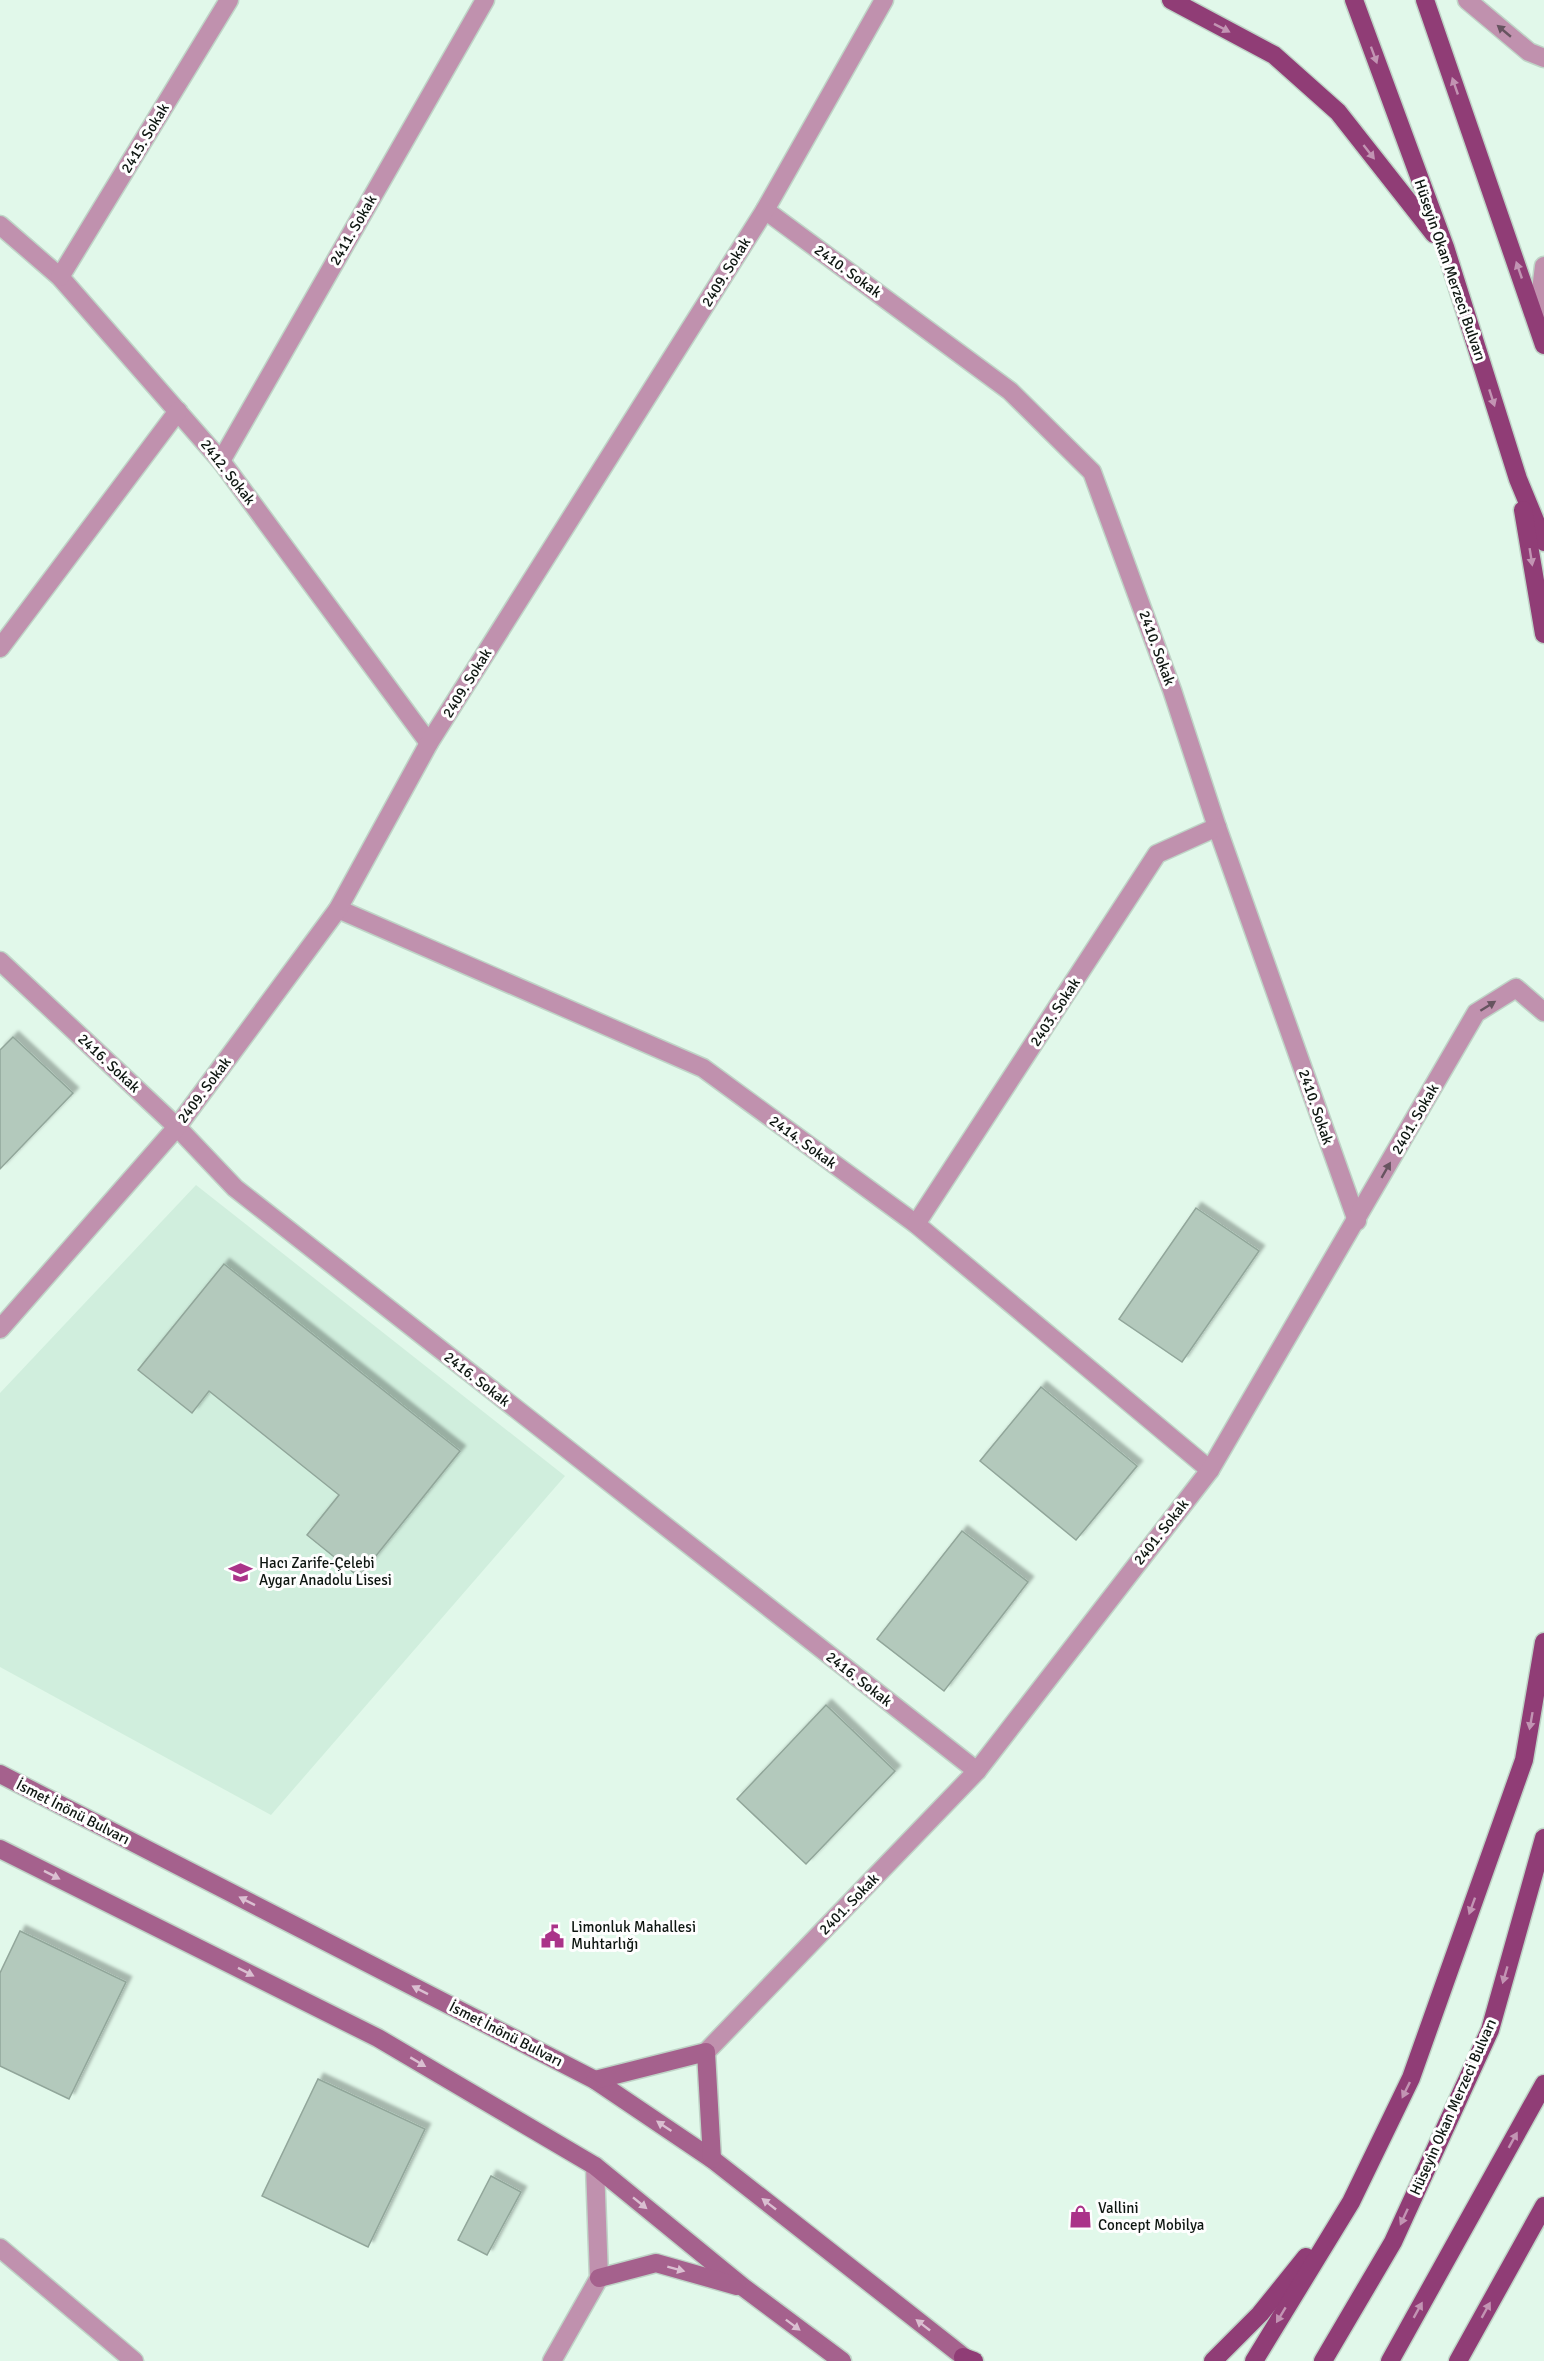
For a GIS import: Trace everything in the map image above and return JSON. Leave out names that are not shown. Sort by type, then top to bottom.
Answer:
[{"type":"main road","points":[[1171,0],[1274,55],[1314,90],[1338,112],[1445,248]]},
{"type":"main road","name":"Hüseyin Okan Merzeci Bulvarı","points":[[1354,0],[1445,248],[1518,479],[1544,542]]},
{"type":"main road","points":[[1425,0],[1540,325],[1544,345]]},
{"type":"main road","points":[[1518,479],[1544,634]]},
{"type":"main road","points":[[1254,2361],[1351,2202],[1412,2078],[1524,1760],[1544,1642]]},
{"type":"main road","name":"İsmet İnönü Bulvarı","points":[[0,1774],[595,2080],[712,2159],[969,2360]]},
{"type":"main road","name":"Hüseyin Okan Merzeci Bulvarı","points":[[1323,2361],[1393,2242],[1490,2030],[1544,1838]]},
{"type":"main road","points":[[0,1849],[378,2038],[595,2166],[743,2287],[842,2361]]},
{"type":"main road","points":[[595,2080],[706,2052],[712,2159]]},
{"type":"main road","points":[[1390,2361],[1544,2084]]},
{"type":"main road","points":[[1213,2361],[1260,2314],[1351,2202]]},
{"type":"main road","points":[[1458,2361],[1544,2206]]},
{"type":"main road","points":[[599,2278],[656,2263],[743,2287]]},
{"type":"street","name":"2415. Sokak","points":[[60,277],[229,0]]},
{"type":"street","name":"2411. Sokak","points":[[221,460],[485,0]]},
{"type":"street","name":"2409. Sokak","points":[[0,1329],[177,1126],[338,909],[429,743],[765,210],[884,0]]},
{"type":"street","points":[[1467,0],[1529,52],[1544,58]]},
{"type":"street","name":"2410. Sokak","points":[[765,210],[1010,391],[1092,472],[1172,690],[1217,827],[1357,1221]]},
{"type":"street","name":"2412. Sokak","points":[[0,225],[60,277],[221,460],[429,743]]},
{"type":"street","points":[[1540,325],[1544,266]]},
{"type":"street","points":[[0,648],[178,411]]},
{"type":"street","name":"2403. Sokak","points":[[916,1224],[1157,854],[1217,827]]},
{"type":"street","name":"2414. Sokak","points":[[338,909],[703,1068],[916,1224],[1210,1470]]},
{"type":"street","name":"2416. Sokak","points":[[0,961],[177,1126],[235,1188],[977,1771]]},
{"type":"street","name":"2401. Sokak","points":[[706,2052],[977,1771],[1210,1470],[1476,1013],[1516,988],[1544,1012]]},
{"type":"street","points":[[552,2361],[599,2278],[595,2166]]},
{"type":"street","points":[[0,2248],[134,2361]]},
{"type":"shaded area","name":"Hacı Zarife-Çelebi Aygar Anadolu Lisesi","points":[[196,1185],[565,1476],[271,1815],[0,1667],[0,1393]]},
{"type":"building","points":[[13,1037],[73,1093],[0,1169],[0,1050]]},
{"type":"building","points":[[1196,1208],[1259,1251],[1182,1362],[1119,1319]]},
{"type":"building","points":[[224,1264],[460,1451],[359,1577],[307,1535],[339,1495],[209,1391],[192,1413],[138,1370]]},
{"type":"building","points":[[1041,1387],[1137,1466],[1076,1540],[980,1461]]},
{"type":"building","points":[[962,1531],[1028,1582],[944,1691],[877,1639]]},
{"type":"building","points":[[826,1705],[895,1771],[806,1864],[737,1799]]},
{"type":"building","points":[[20,1931],[126,1982],[69,2099],[0,2066],[0,1973]]},
{"type":"building","points":[[318,2079],[425,2129],[368,2247],[262,2196]]},
{"type":"building","points":[[491,2176],[521,2192],[487,2255],[458,2240]]},
{"type":"place","name":"Hacı Zarife-Çelebi Aygar Anadolu Lisesi","points":[[241,1572]]},
{"type":"place","name":"Limonluk Mahallesi Muhtarlığı","points":[[553,1936]]},
{"type":"place","name":"Vallini Concept Mobilya","points":[[1080,2217]]}]
